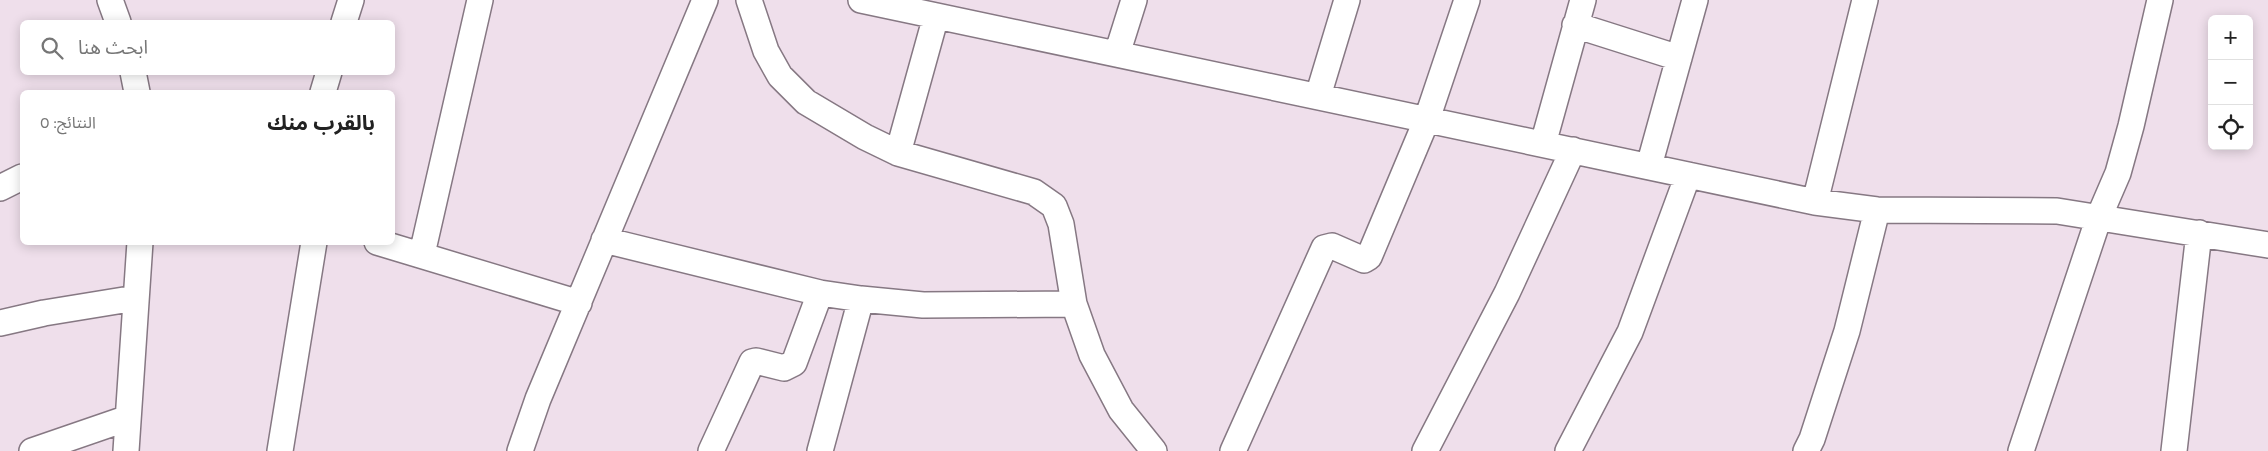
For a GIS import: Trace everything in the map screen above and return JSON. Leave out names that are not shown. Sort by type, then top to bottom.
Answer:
[{"type":"street","points":[[110,0],[117,20]]},
{"type":"street","points":[[345,20],[351,0]]},
{"type":"street","points":[[422,254],[480,0]]},
{"type":"street","points":[[520,451],[538,399],[705,0]]},
{"type":"street","points":[[749,0],[766,51],[780,76],[806,102],[865,137],[898,153],[1034,192],[1054,206],[1061,224],[1074,304],[1092,355],[1121,410],[1154,451]]},
{"type":"street","points":[[861,0],[1815,202],[1877,210],[2057,211],[2099,216],[2268,245]]},
{"type":"street","points":[[1117,54],[1134,0]]},
{"type":"street","points":[[1318,96],[1347,0]]},
{"type":"street","points":[[1233,451],[1324,248],[1332,246],[1364,260],[1369,257],[1427,119],[1468,0]]},
{"type":"street","points":[[1543,144],[1583,0]]},
{"type":"street","points":[[1650,166],[1695,0]]},
{"type":"street","points":[[1815,202],[1865,0]]},
{"type":"street","points":[[2021,451],[2099,216],[2118,173],[2131,126],[2160,0]]},
{"type":"street","points":[[898,153],[936,16]]},
{"type":"street","points":[[1575,25],[1679,58]]},
{"type":"street","points":[[134,75],[137,90]]},
{"type":"street","points":[[324,90],[328,75]]},
{"type":"street","points":[[1425,451],[1507,293],[1573,150]]},
{"type":"street","points":[[1568,451],[1630,332],[1688,175]]},
{"type":"street","points":[[0,188],[20,178]]},
{"type":"street","points":[[1806,451],[1812,439],[1847,331],[1877,210]]},
{"type":"street","points":[[2174,451],[2199,233]]},
{"type":"street","points":[[604,240],[820,293],[861,299],[923,304],[1074,304]]},
{"type":"street","points":[[126,451],[140,245]]},
{"type":"street","points":[[280,451],[314,245]]},
{"type":"street","points":[[388,245],[579,302]]},
{"type":"street","points":[[711,451],[752,362],[756,361],[784,368],[794,363],[820,293]]},
{"type":"street","points":[[0,324],[44,313],[136,298]]},
{"type":"street","points":[[820,451],[861,299]]},
{"type":"street","points":[[32,451],[128,418]]}]
